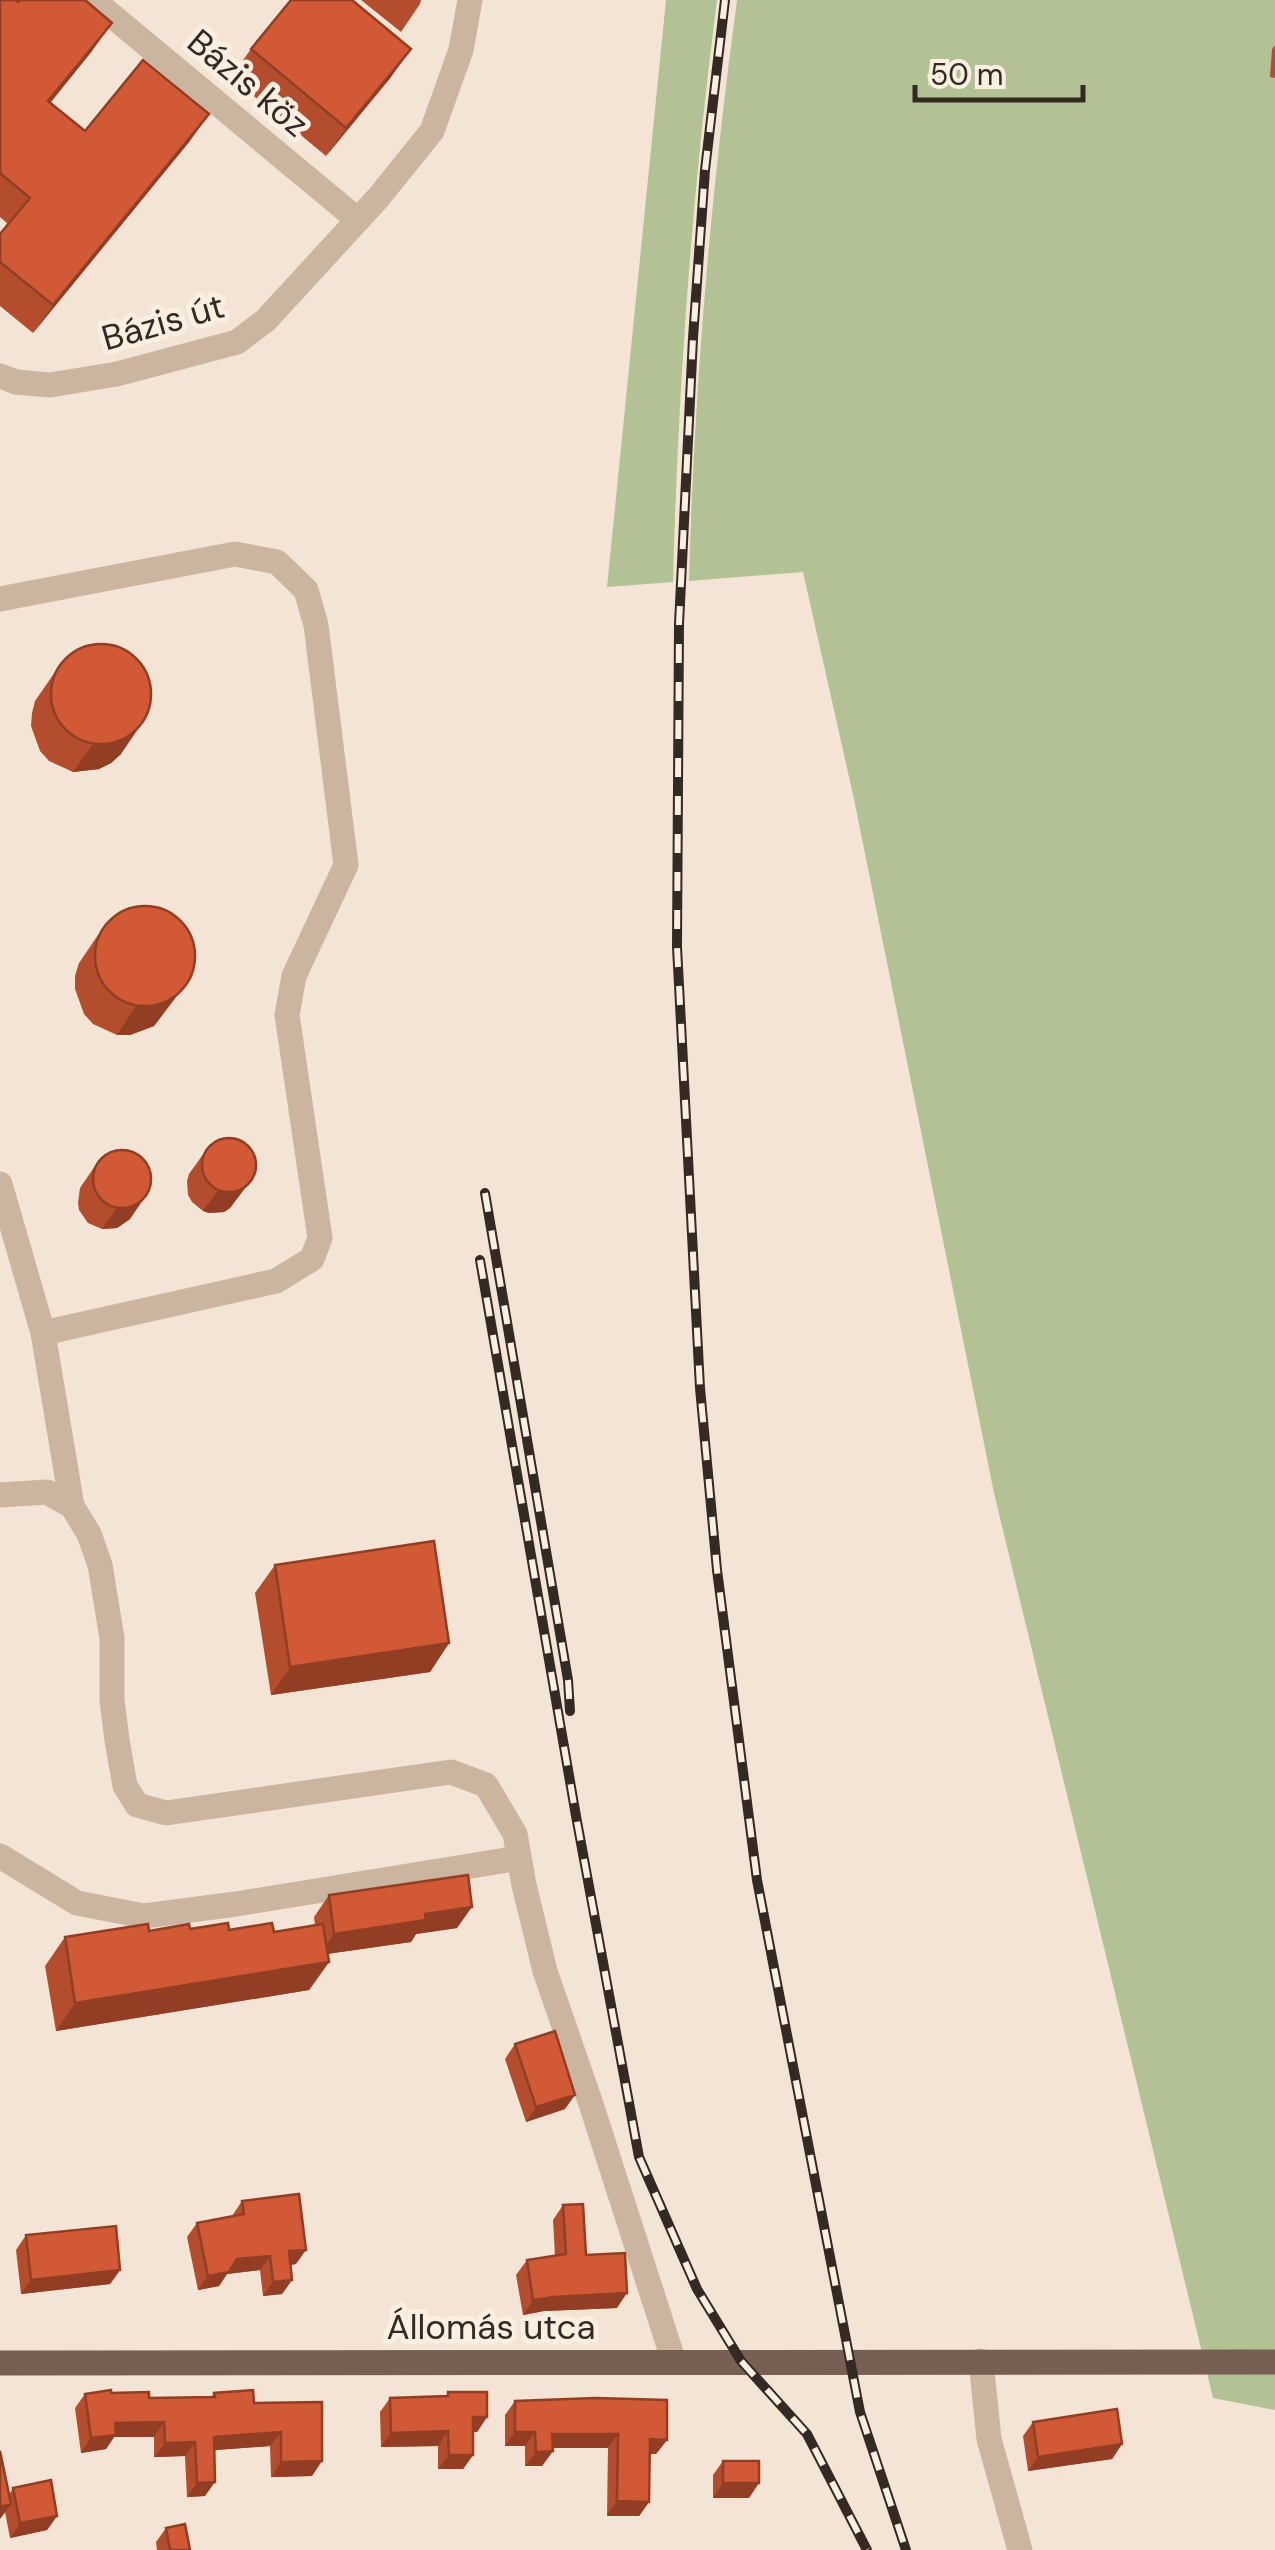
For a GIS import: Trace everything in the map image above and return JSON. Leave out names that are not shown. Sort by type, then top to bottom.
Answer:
[{"type":"main road","name":"Állomás utca","points":[[0,2363],[1275,2362]]},
{"type":"street","name":"Bázis köz","points":[[93,0],[358,220]]},
{"type":"street","name":"Bázis út","points":[[0,376],[16,382],[50,385],[117,374],[237,342],[266,320],[358,220],[432,131],[461,50],[470,0]]},
{"type":"street","points":[[0,598],[235,554],[277,562],[306,590],[316,625],[346,864],[294,976],[287,1015],[320,1238],[312,1259],[276,1281],[43,1333]]},
{"type":"street","points":[[0,1184],[43,1333],[72,1506],[90,1534],[100,1565],[112,1638],[116,1740],[125,1786],[137,1805],[166,1813],[451,1772],[486,1785],[515,1834],[546,1971],[674,2362]]},
{"type":"street","points":[[0,1494],[47,1492],[72,1506]]},
{"type":"street","points":[[0,1856],[77,1904],[144,1916],[520,1858]]},
{"type":"street","points":[[982,2361],[989,2438],[1020,2550]]},
{"type":"green space","points":[[666,0],[717,0],[688,290],[673,582],[607,587]]},
{"type":"green space","points":[[737,0],[1275,0],[1275,2410],[1213,2398],[994,1493],[854,799],[803,572],[689,581],[705,290]]},
{"type":"building","points":[[0,0],[85,0],[112,23],[48,101],[85,131],[143,60],[209,114],[53,305],[0,262],[0,234],[30,198],[0,173]]},
{"type":"building","points":[[291,0],[352,0],[411,49],[346,128],[251,49]]},
{"type":"building","points":[[101,644],[120,648],[136,659],[147,675],[151,694],[147,713],[136,729],[120,740],[101,744],[82,740],[66,729],[55,713],[51,694],[55,675],[66,659],[82,648]]},
{"type":"building","points":[[145,906],[164,910],[180,921],[191,937],[195,956],[191,975],[180,991],[164,1002],[145,1006],[126,1002],[110,991],[99,975],[95,956],[99,937],[110,921],[126,910]]},
{"type":"building","points":[[229,1138],[248,1146],[256,1165],[248,1184],[229,1192],[210,1184],[202,1165],[210,1146]]},
{"type":"building","points":[[122,1150],[142,1159],[151,1179],[142,1199],[122,1208],[102,1199],[93,1179],[102,1159]]},
{"type":"building","points":[[434,1541],[449,1643],[290,1667],[275,1565]]},
{"type":"building","points":[[468,1875],[472,1907],[425,1914],[426,1920],[334,1934],[329,1895]]},
{"type":"building","points":[[228,1923],[229,1930],[272,1923],[274,1932],[323,1924],[329,1962],[75,2003],[65,1937],[148,1924],[149,1931]]},
{"type":"building","points":[[555,2031],[575,2095],[536,2107],[515,2044]]},
{"type":"building","points":[[299,2194],[306,2250],[289,2251],[292,2280],[273,2282],[270,2256],[237,2259],[229,2272],[208,2276],[197,2223],[244,2214],[242,2201]]},
{"type":"building","points":[[583,2204],[586,2255],[625,2253],[627,2293],[533,2300],[527,2260],[566,2254],[563,2205]]},
{"type":"building","points":[[116,2226],[120,2270],[31,2280],[26,2235]]},
{"type":"building","points":[[111,2390],[149,2392],[149,2398],[215,2397],[214,2393],[253,2390],[254,2403],[322,2402],[322,2461],[281,2462],[281,2432],[214,2437],[215,2482],[197,2483],[195,2442],[165,2443],[164,2422],[115,2423],[116,2435],[91,2438],[85,2394]]},
{"type":"building","points":[[448,2392],[487,2392],[487,2417],[473,2417],[473,2455],[449,2455],[448,2431],[391,2433],[390,2398],[448,2396]]},
{"type":"building","points":[[667,2400],[667,2440],[650,2439],[649,2502],[617,2501],[618,2434],[552,2434],[553,2451],[536,2452],[535,2432],[515,2432],[515,2401]]},
{"type":"building","points":[[1117,2409],[1122,2444],[1038,2457],[1033,2422]]},
{"type":"building","points":[[0,2451],[11,2504],[0,2507]]},
{"type":"building","points":[[723,2461],[759,2461],[759,2483],[723,2483]]},
{"type":"building","points":[[51,2480],[57,2516],[20,2523],[13,2488]]},
{"type":"building","points":[[185,2524],[190,2550],[170,2550],[166,2528]]},
{"type":"railway","points":[[725,0],[705,170],[679,624],[677,947],[700,1388],[717,1570],[757,1880],[860,2412],[906,2550]]},
{"type":"railway","points":[[485,1193],[568,1680],[570,1711]]},
{"type":"railway","points":[[480,1260],[639,2157],[697,2289],[741,2361],[807,2434],[867,2550]]}]
